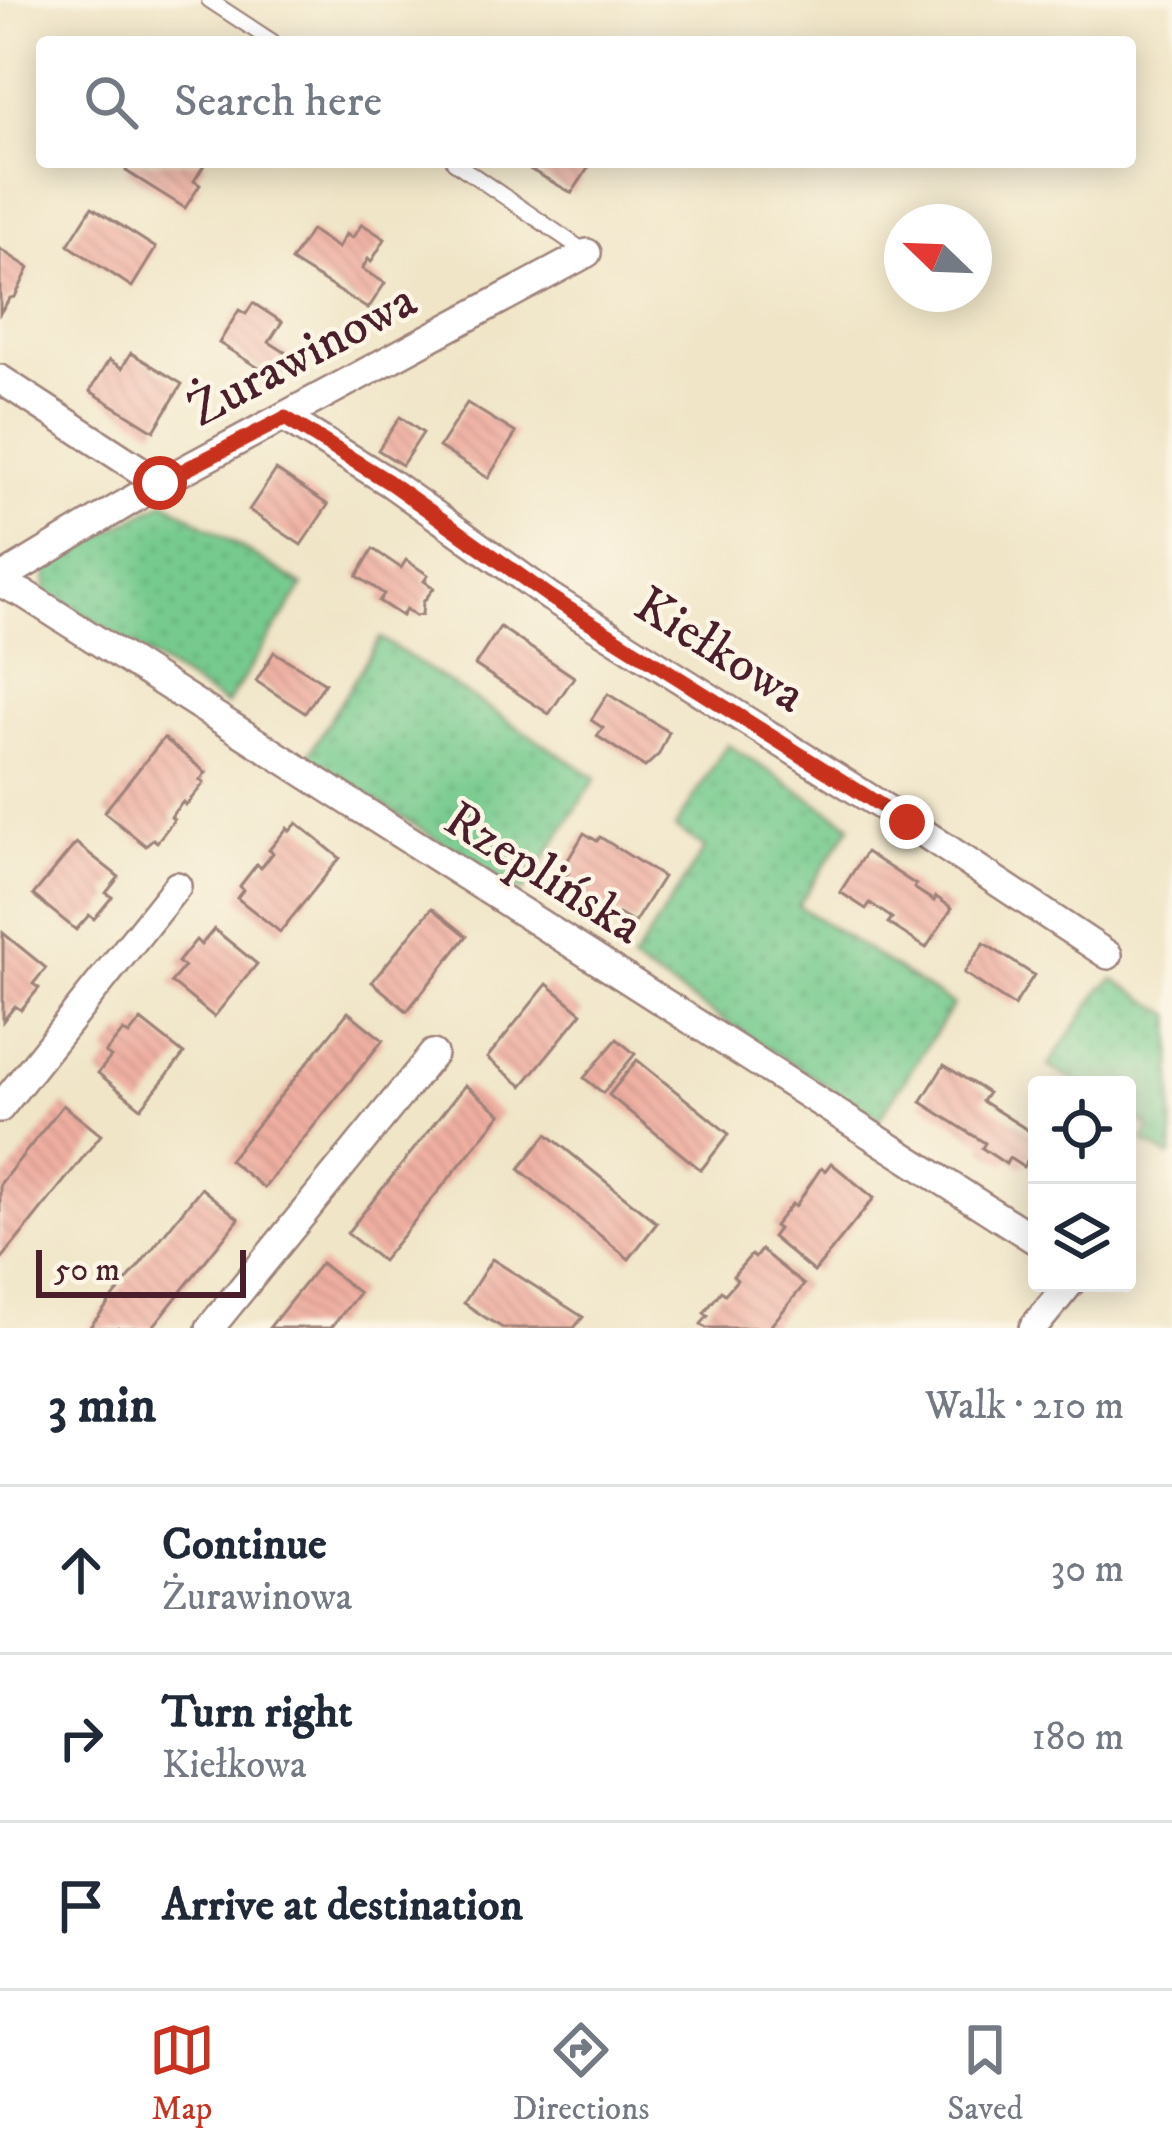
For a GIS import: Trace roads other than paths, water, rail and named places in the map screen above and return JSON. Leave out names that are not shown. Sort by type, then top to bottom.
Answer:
[{"type":"street","name":"Żurawinowa","points":[[0,581],[160,483],[587,253]]},
{"type":"street","points":[[0,379],[160,483]]},
{"type":"street","name":"Kiełkowa","points":[[285,418],[389,482],[550,597],[1108,955]]},
{"type":"street","name":"Rzeplińska","points":[[0,581],[1028,1235]]},
{"type":"street","points":[[0,1108],[177,886]]},
{"type":"street","points":[[210,1328],[433,1054]]},
{"type":"street","points":[[1033,1328],[1063,1292]]},
{"type":"lane","points":[[209,0],[264,36]]},
{"type":"lane","points":[[463,168],[587,253]]}]
